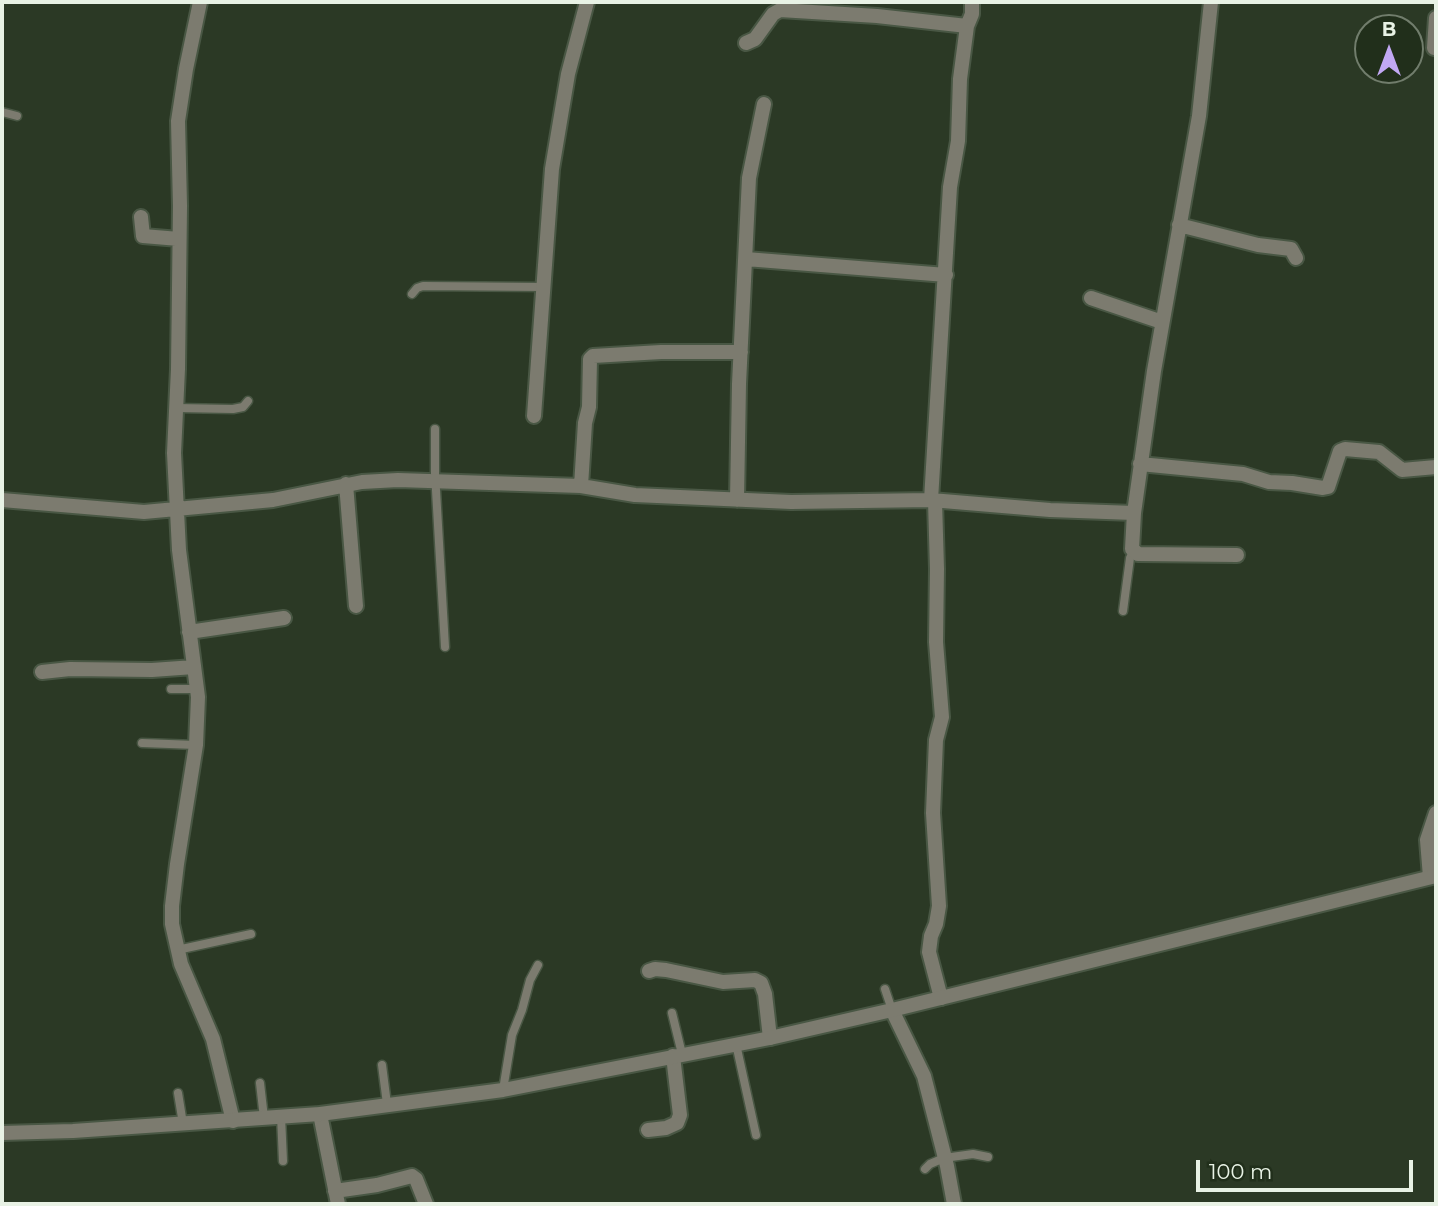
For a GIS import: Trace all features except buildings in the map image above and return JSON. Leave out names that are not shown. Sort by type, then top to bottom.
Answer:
[{"type":"street","points":[[200,2],[178,121],[175,510],[194,689],[193,745],[172,924],[177,950],[213,1039],[233,1121]]},
{"type":"street","points":[[534,416],[552,169],[573,52],[587,2]]},
{"type":"street","points":[[940,998],[929,952],[930,936],[936,924],[939,906],[933,813],[936,740],[942,717],[936,642],[937,569],[932,476],[950,187],[957,156],[960,79],[972,2]]},
{"type":"street","points":[[1211,2],[1199,116],[1140,464],[1133,552],[1237,555]]},
{"type":"street","points":[[746,43],[755,39],[773,14],[780,10],[877,16],[967,26]]},
{"type":"street","points":[[1434,48],[1436,18]]},
{"type":"street","points":[[737,498],[749,178],[764,104]]},
{"type":"street","points":[[141,218],[143,236],[177,239]]},
{"type":"street","points":[[1179,225],[1258,245],[1292,249],[1296,258]]},
{"type":"street","points":[[746,259],[946,275]]},
{"type":"street","points":[[1091,298],[1162,322]]},
{"type":"street","points":[[581,482],[581,460],[589,407],[589,362],[593,356],[661,352],[741,352]]},
{"type":"street","points":[[1140,464],[1242,474],[1269,482],[1322,488],[1328,486],[1340,451],[1345,449],[1379,452],[1402,470],[1436,467]]},
{"type":"street","points":[[2,500],[144,512],[273,500],[346,484],[435,477],[581,482],[635,495],[791,502],[932,498],[1050,510],[1134,513]]},
{"type":"street","points":[[346,484],[356,606]]},
{"type":"street","points":[[189,632],[284,618]]},
{"type":"street","points":[[42,673],[70,669],[190,667]]},
{"type":"street","points":[[2,1133],[264,1118],[321,1119],[387,1104],[503,1090],[894,1015],[940,998],[1433,877],[1427,840],[1436,813]]},
{"type":"street","points":[[649,971],[655,969],[723,982],[755,980],[761,983],[765,994],[770,1038]]},
{"type":"street","points":[[894,1015],[924,1076],[954,1204]]},
{"type":"street","points":[[648,1130],[666,1128],[677,1123],[680,1115],[676,1079],[677,1057]]},
{"type":"street","points":[[321,1119],[337,1198],[412,1176],[416,1179],[426,1204]]},
{"type":"lane","points":[[2,112],[17,116]]},
{"type":"lane","points":[[412,295],[416,288],[423,286],[543,287]]},
{"type":"lane","points":[[176,408],[233,409],[243,407],[248,401]]},
{"type":"lane","points":[[435,429],[435,477],[445,647]]},
{"type":"lane","points":[[1123,611],[1129,558],[1133,552]]},
{"type":"lane","points":[[173,689],[194,689]]},
{"type":"lane","points":[[142,743],[193,745]]},
{"type":"lane","points":[[177,950],[251,934]]},
{"type":"lane","points":[[503,1090],[512,1035],[530,980],[538,965]]},
{"type":"lane","points":[[885,989],[894,1015]]},
{"type":"lane","points":[[672,1013],[677,1057]]},
{"type":"lane","points":[[737,1047],[756,1135]]},
{"type":"lane","points":[[382,1065],[387,1104]]},
{"type":"lane","points":[[260,1083],[264,1118]]},
{"type":"lane","points":[[178,1093],[183,1124]]},
{"type":"lane","points":[[281,1120],[283,1161]]},
{"type":"lane","points":[[925,1169],[944,1158],[973,1154],[988,1157]]}]
